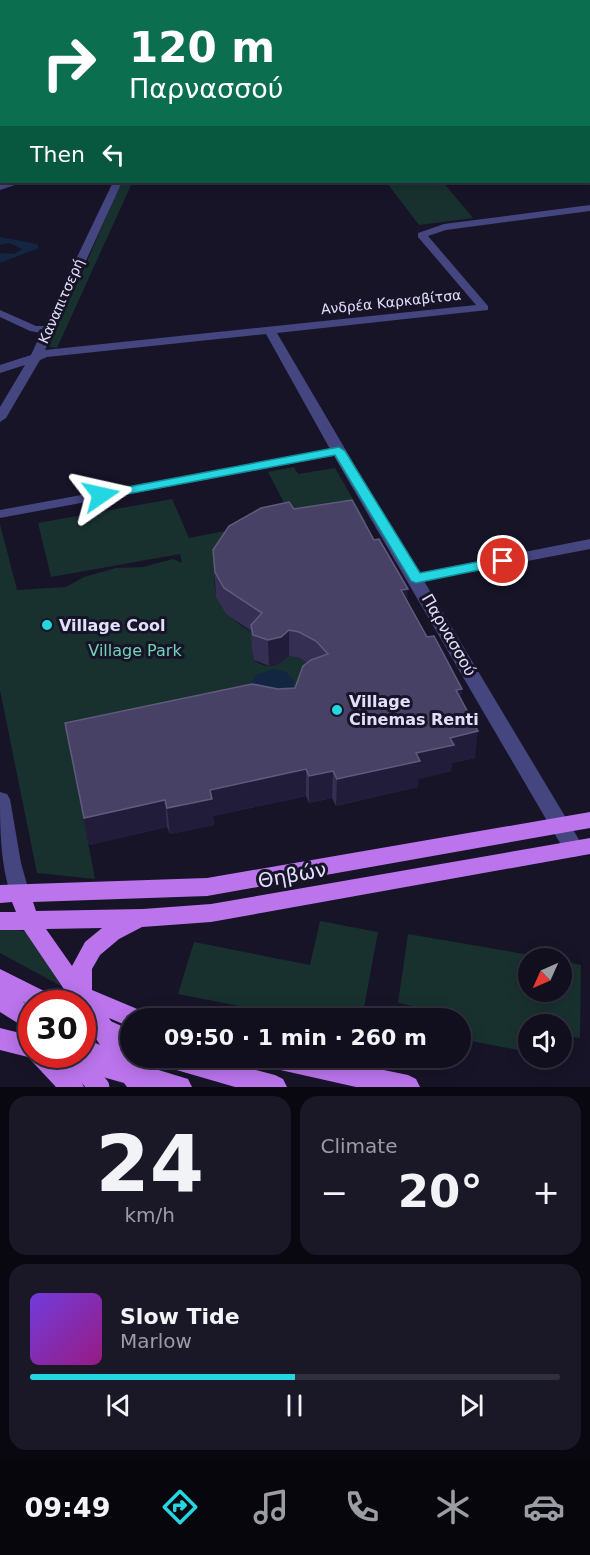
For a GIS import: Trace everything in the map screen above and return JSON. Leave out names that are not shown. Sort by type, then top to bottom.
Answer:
[{"type":"main road","name":"Θηβών","points":[[10,895],[207,886],[590,820]]},
{"type":"main road","name":"Θηβών","points":[[0,921],[143,918],[210,913],[582,847]]},
{"type":"main road","points":[[10,895],[78,990]]},
{"type":"main road","points":[[81,990],[79,971],[88,954],[108,935],[143,918]]},
{"type":"main road","points":[[0,979],[21,990]]},
{"type":"main road","points":[[0,999],[18,1012]]},
{"type":"main road","points":[[96,1002],[120,1012]]},
{"type":"main road","points":[[0,1007],[18,1015]]},
{"type":"main road","points":[[96,1018],[136,1080]]},
{"type":"main road","points":[[96,1026],[120,1037]]},
{"type":"main road","points":[[2,1040],[18,1045]]},
{"type":"main road","points":[[96,1056],[136,1080]]},
{"type":"main road","points":[[96,1066],[136,1080],[180,1087]]},
{"type":"main road","points":[[55,1068],[72,1087]]},
{"type":"main road","points":[[83,1068],[99,1087]]},
{"type":"main road","points":[[208,1068],[275,1087]]},
{"type":"main road","points":[[322,1068],[408,1087]]},
{"type":"street","points":[[0,187],[15,183]]},
{"type":"street","name":"Καναπιτσερή","points":[[0,418],[8,403],[17,393],[37,355],[117,183]]},
{"type":"street","name":"Ανδρέα Καρκαβίτσα","points":[[0,369],[37,355],[484,308],[422,235],[444,227],[590,208]]},
{"type":"street","points":[[0,314],[34,328],[47,330]]},
{"type":"street","name":"Παρνασσού","points":[[269,329],[560,826],[582,847]]},
{"type":"street","points":[[0,374],[13,379],[8,403]]},
{"type":"street","points":[[0,514],[339,451]]},
{"type":"street","points":[[416,578],[590,544]]},
{"type":"street","points":[[0,799],[11,863],[10,895]]},
{"type":"green space","points":[[132,183],[57,348],[50,347],[47,342],[79,280],[120,185]]},
{"type":"green space","points":[[387,183],[444,183],[473,218],[419,225]]},
{"type":"green space","name":"Village Park","points":[[294,467],[298,474],[335,468],[366,522],[294,534],[215,575],[215,588],[218,599],[230,616],[269,642],[252,651],[254,660],[263,665],[272,666],[288,656],[300,659],[314,667],[325,681],[70,749],[95,879],[37,873],[0,690],[0,524],[17,590],[66,587],[84,577],[116,568],[143,567],[173,559],[182,563],[180,554],[51,577],[38,523],[172,499],[189,538],[292,518],[268,472]]},
{"type":"green space","points":[[320,921],[378,932],[364,1008],[250,1008],[178,994],[194,942],[310,965]]},
{"type":"green space","points":[[0,928],[29,932],[61,986],[0,953]]},
{"type":"green space","points":[[408,934],[518,953],[518,1002],[572,1002],[572,963],[581,965],[580,1038],[572,1037],[572,1014],[518,1014],[518,1050],[471,1041],[471,1008],[422,1008],[398,1003]]},
{"type":"water","points":[[0,237],[37,244],[39,248],[0,263],[0,253],[14,254],[22,249],[9,243],[0,245]]},
{"type":"water","points":[[274,669],[286,672],[294,680],[292,694],[250,685],[255,675]]},
{"type":"building","points":[[352,500],[374,540],[379,539],[408,589],[401,590],[427,637],[434,636],[462,689],[456,690],[478,731],[450,738],[454,745],[416,753],[420,761],[337,779],[333,771],[309,776],[306,769],[210,790],[212,799],[167,808],[165,800],[84,818],[65,723],[252,684],[278,689],[295,688],[303,666],[311,660],[328,654],[316,641],[299,632],[289,630],[281,637],[268,640],[253,635],[251,625],[262,613],[224,588],[215,572],[213,550],[229,526],[261,508],[289,502],[294,509]]},
{"type":"place","name":"Village Cool","points":[[47,625]]},
{"type":"place","name":"Village Cinemas Renti","points":[[337,710]]},
{"type":"route","points":[[101,495],[339,451],[416,578],[503,561]]}]
